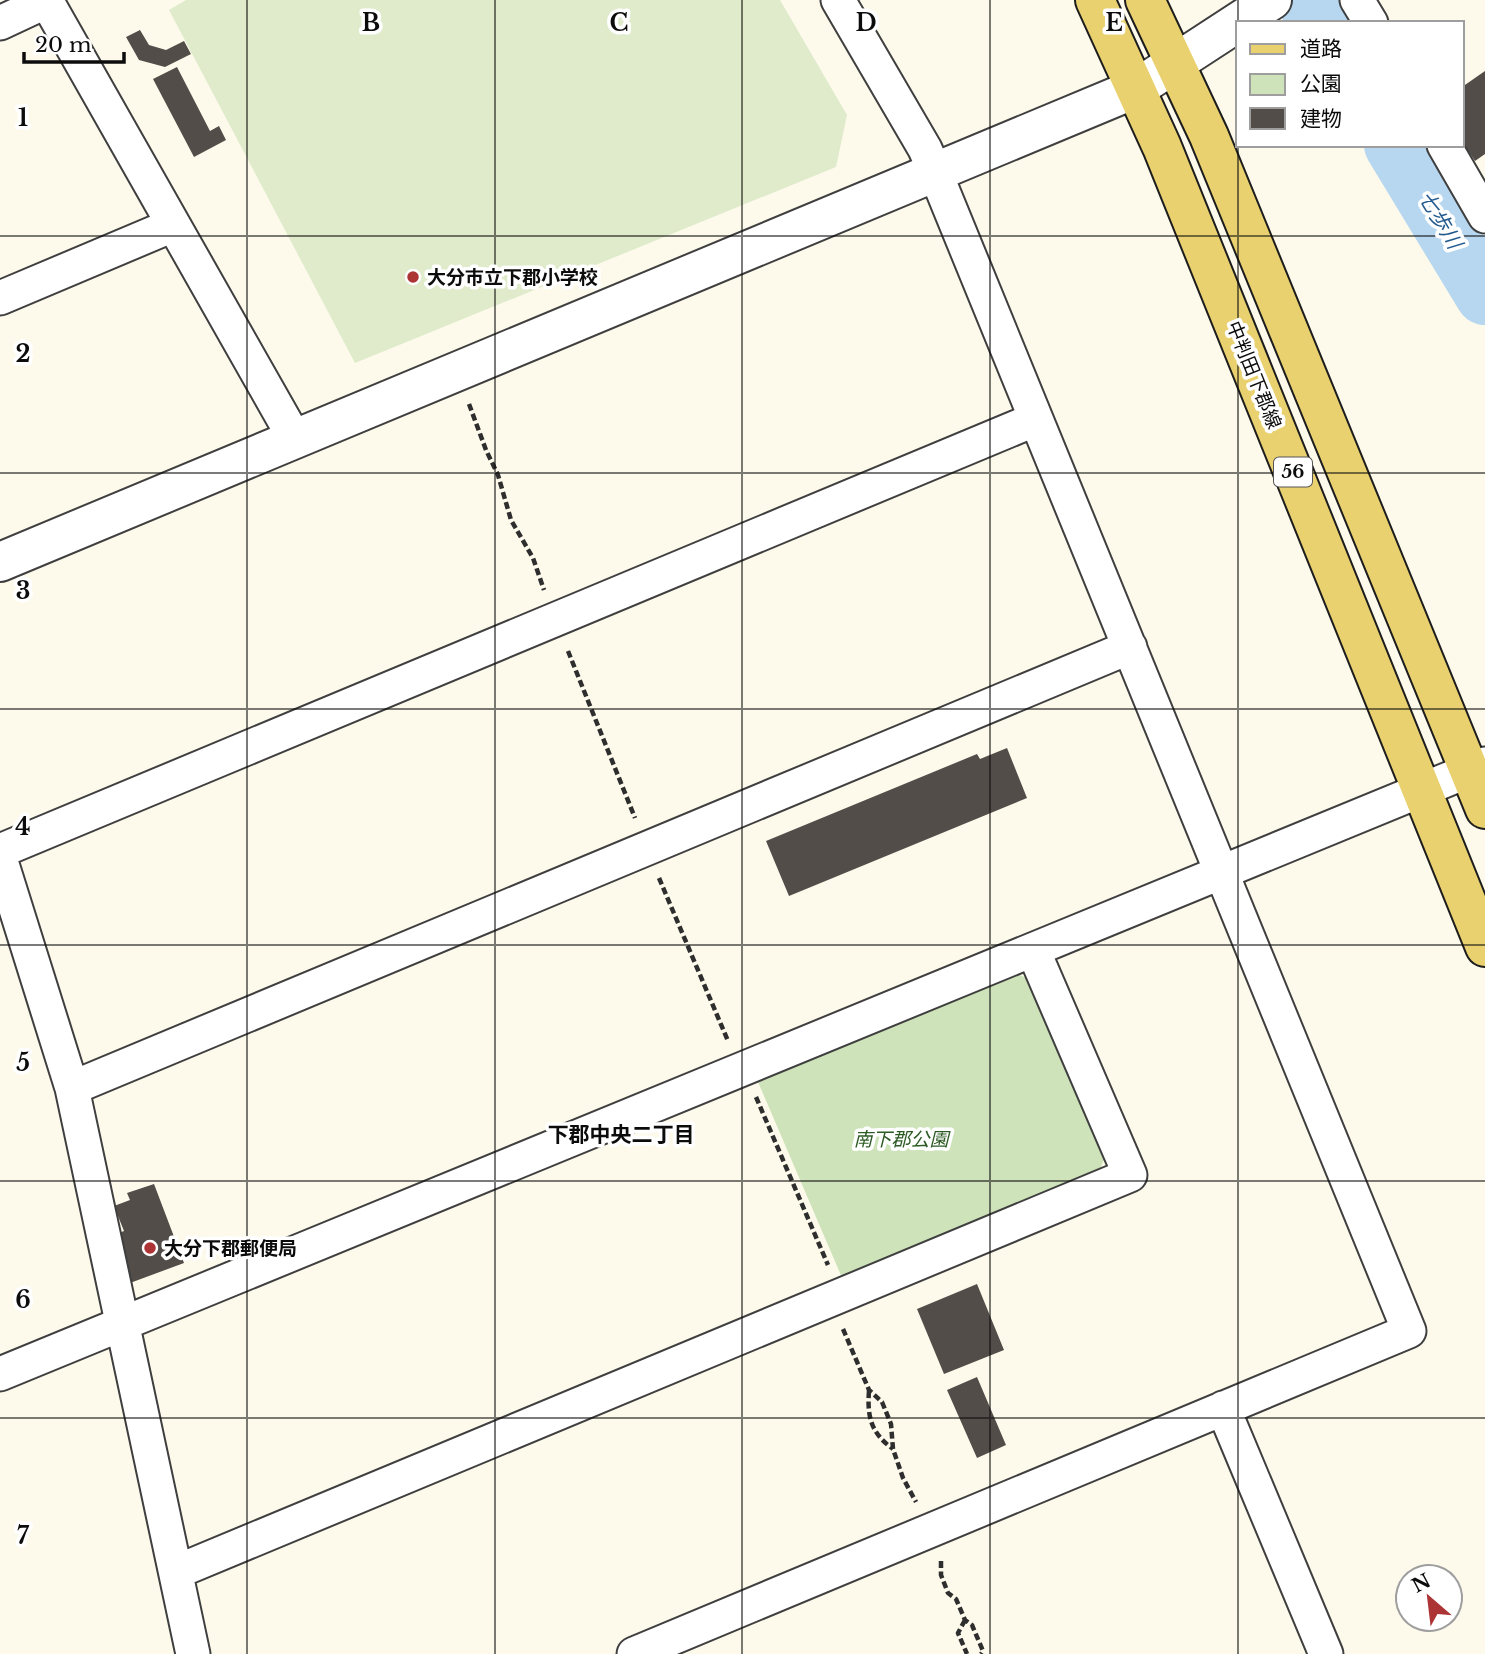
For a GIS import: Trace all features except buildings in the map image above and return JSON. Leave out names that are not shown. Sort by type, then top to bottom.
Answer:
[{"type":"main road","name":"中判田下郡線","points":[[1095,0],[1137,88],[1485,947]]},
{"type":"main road","name":"56","points":[[1145,0],[1209,136],[1478,767],[1485,809]]},
{"type":"street","points":[[634,1654],[1409,1331],[935,172],[925,149],[838,0]]},
{"type":"street","points":[[1357,0],[1370,21]]},
{"type":"street","points":[[0,23],[46,1],[295,439]]},
{"type":"street","points":[[1240,21],[1266,4]]},
{"type":"street","points":[[0,562],[1137,88],[1236,24]]},
{"type":"street","points":[[1445,147],[1483,207]]},
{"type":"street","points":[[0,298],[173,225]]},
{"type":"street","points":[[0,851],[1036,419]]},
{"type":"street","points":[[72,1088],[1130,647]]},
{"type":"street","points":[[0,1374],[1478,767]]},
{"type":"street","points":[[0,858],[72,1088],[193,1654]]},
{"type":"street","points":[[176,1572],[1130,1175],[1033,950]]},
{"type":"street","points":[[1223,1408],[1326,1654]]},
{"type":"path","points":[[462,395],[475,416],[480,438],[498,475],[512,520],[533,558],[547,597]]},
{"type":"path","points":[[566,646],[636,821]]},
{"type":"path","points":[[657,874],[731,1048]]},
{"type":"path","points":[[755,1096],[831,1272]]},
{"type":"path","points":[[842,1328],[869,1390],[882,1402],[891,1424],[893,1449],[903,1478],[919,1509]]},
{"type":"path","points":[[869,1390],[867,1410],[879,1438],[893,1449]]},
{"type":"path","points":[[937,1554],[948,1593],[956,1599],[965,1620],[972,1625],[983,1651],[981,1654]]},
{"type":"path","points":[[965,1620],[958,1633],[967,1654]]},
{"type":"green space","name":"大分市立下郡小学校","points":[[186,0],[780,0],[847,115],[836,167],[355,363],[169,10]]},
{"type":"green space","name":"南下郡公園","points":[[1017,974],[1034,981],[1105,1157],[1099,1172],[843,1280],[758,1082]]},
{"type":"waterway","name":"七歩川","points":[[1306,0],[1319,21]]},
{"type":"waterway","name":"七歩川","points":[[1395,147],[1485,295]]},
{"type":"place","name":"大分市立下郡小学校","points":[[413,277]]},
{"type":"place","name":"大分下郡郵便局","points":[[150,1248]]},
{"type":"district","name":"下郡中央二丁目","points":[[621,1135]]}]
